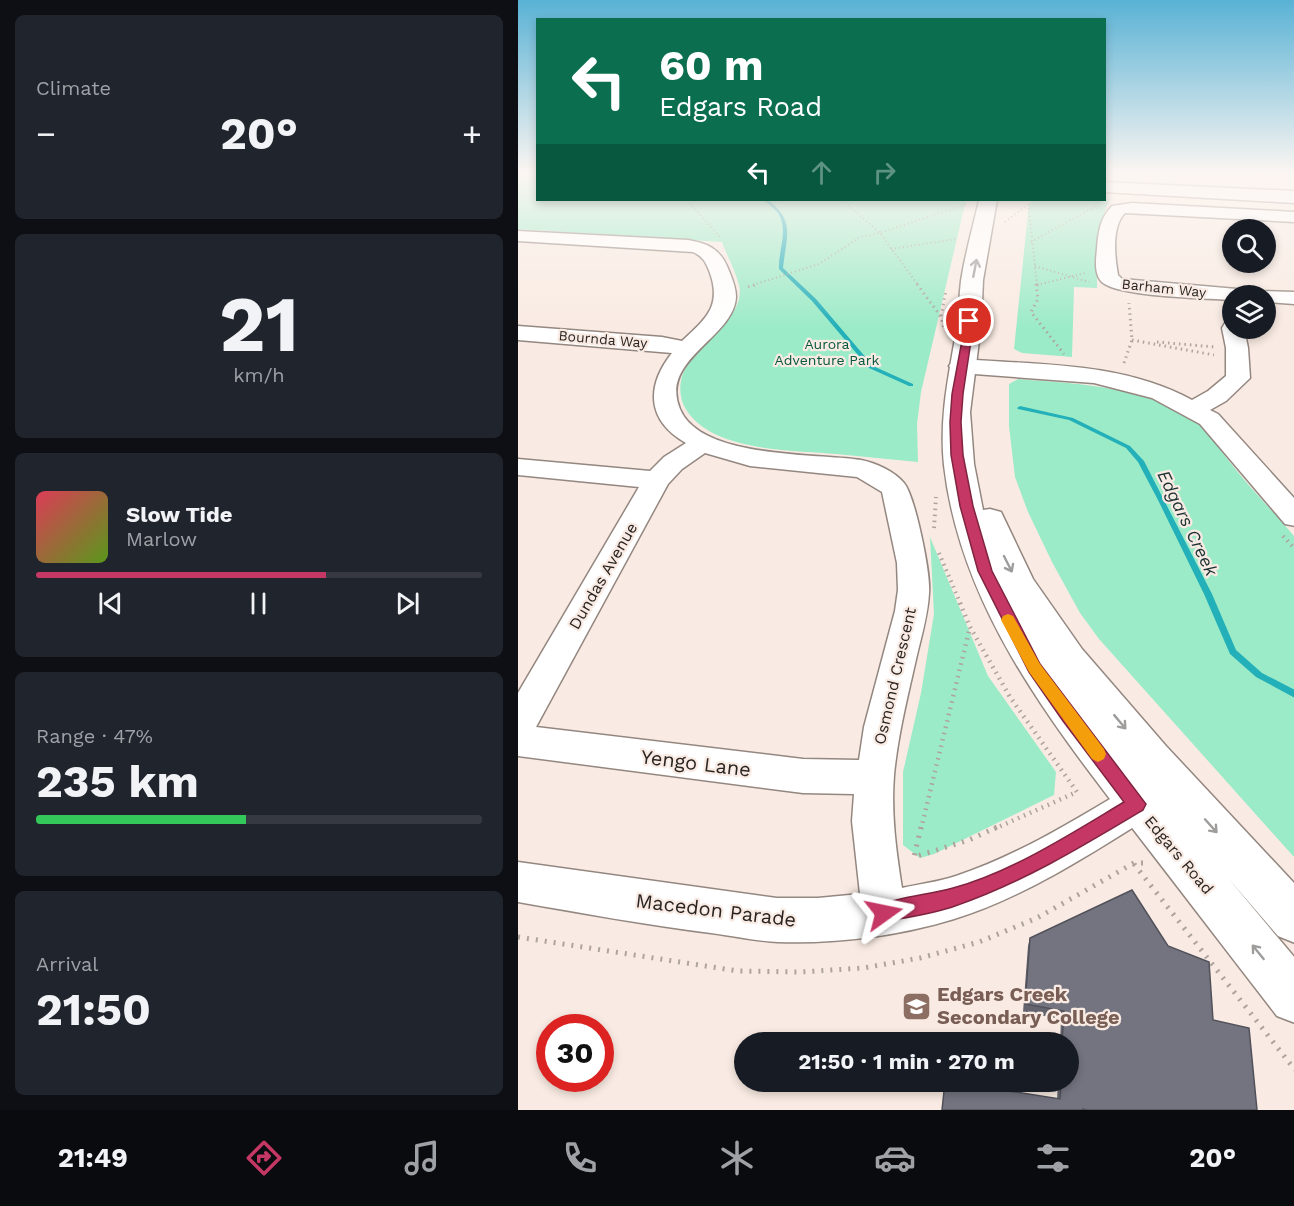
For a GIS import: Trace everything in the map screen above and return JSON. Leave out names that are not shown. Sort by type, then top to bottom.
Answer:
[{"type":"main road","name":"Edgars Road","points":[[983,224],[972,281],[969,321],[970,429],[982,496],[1002,553],[1025,598],[1154,793],[1295,998]]},
{"type":"main road","name":"Edgars Road","points":[[968,367],[991,298]]},
{"type":"main road","name":"Edgars Road","points":[[1154,793],[1295,919]]},
{"type":"street","name":"Barham Way","points":[[1111,224],[1106,250],[1107,270],[1111,280],[1128,286],[1222,293]]},
{"type":"street","name":"Osmond Crescent","points":[[518,236],[688,246],[708,251],[715,260],[726,296],[718,314],[687,349],[668,378],[665,403],[670,415],[678,425],[723,451],[747,457],[862,469],[876,474],[895,490],[912,563],[914,590],[911,611],[882,727],[875,776],[872,821],[884,913]]},
{"type":"street","points":[[1276,297],[1295,298]]},
{"type":"street","name":"Bournda Way","points":[[518,333],[662,344],[687,349]]},
{"type":"street","points":[[1194,409],[1217,396],[1238,378],[1235,339]]},
{"type":"street","points":[[968,367],[1094,376],[1161,393],[1194,409],[1219,429],[1295,517]]},
{"type":"street","name":"Dundas Avenue","points":[[522,711],[657,480],[673,463],[704,442]]},
{"type":"street","points":[[518,467],[657,480]]},
{"type":"street","name":"Yengo Lane","points":[[518,740],[803,776],[837,778],[875,776]]},
{"type":"street","name":"Macedon Parade","points":[[518,882],[777,920],[818,920],[884,913],[953,898],[1003,878],[1077,840],[1154,793]]},
{"type":"path","points":[[708,224],[722,240]]},
{"type":"path","points":[[869,224],[880,233],[941,317],[945,336]]},
{"type":"path","points":[[880,233],[907,224]]},
{"type":"path","points":[[1031,242],[1059,224]]},
{"type":"path","points":[[891,249],[957,239]]},
{"type":"path","points":[[1037,285],[1090,271]]},
{"type":"path","points":[[1122,366],[1132,340],[1129,295]]},
{"type":"path","points":[[1132,340],[1218,347]]},
{"type":"path","points":[[1132,340],[1219,356]]},
{"type":"path","points":[[934,532],[936,493]]},
{"type":"path","points":[[938,550],[970,627],[1010,697],[1077,792],[969,840],[914,857],[970,627]]},
{"type":"path","points":[[1134,863],[1295,1070]]},
{"type":"green space","name":"Aurora Adventure Park","points":[[518,224],[960,224],[921,392],[917,424],[918,462],[752,446],[712,432],[696,421],[682,402],[680,388],[682,375],[690,361],[729,319],[736,308],[739,297],[739,285],[722,242],[518,229]]},
{"type":"green space","points":[[1027,224],[1101,224],[1097,238],[1097,288],[1074,287],[1072,357],[1022,353],[1014,349]]},
{"type":"green space","points":[[1018,379],[1115,389],[1162,402],[1184,413],[1207,429],[1250,487],[1294,536],[1294,857],[1099,639],[1080,613],[1028,512],[1015,477],[1009,426],[1009,384]]},
{"type":"green space","points":[[930,537],[988,676],[1056,772],[1054,795],[934,854],[920,858],[903,845],[903,772],[921,693],[934,614]]},
{"type":"building","points":[[1132,890],[1168,946],[1209,962],[1213,1020],[1249,1028],[1257,1110],[942,1110],[944,1092],[1016,1092],[1060,1099],[1060,1092],[1079,1092],[1079,1032],[1063,1032],[1064,1011],[1025,1004],[1030,938]]},
{"type":"waterway","name":"Edgars Creek","points":[[784,224],[785,238],[781,268],[814,300],[871,367],[911,385]]},
{"type":"waterway","name":"Edgars Creek","points":[[1020,408],[1071,419],[1128,447],[1141,461],[1161,500],[1208,594],[1233,652],[1259,675],[1295,695]]},
{"type":"slow traffic","points":[[1008,620],[1034,668],[1098,754]]},
{"type":"place","name":"Edgars Creek Secondary College","points":[[916,1006]]},
{"type":"route","points":[[884,913],[953,898],[1003,878],[1077,840],[1137,804],[1068,716],[1034,668],[985,571],[966,506],[957,455],[958,394],[969,321]]}]
